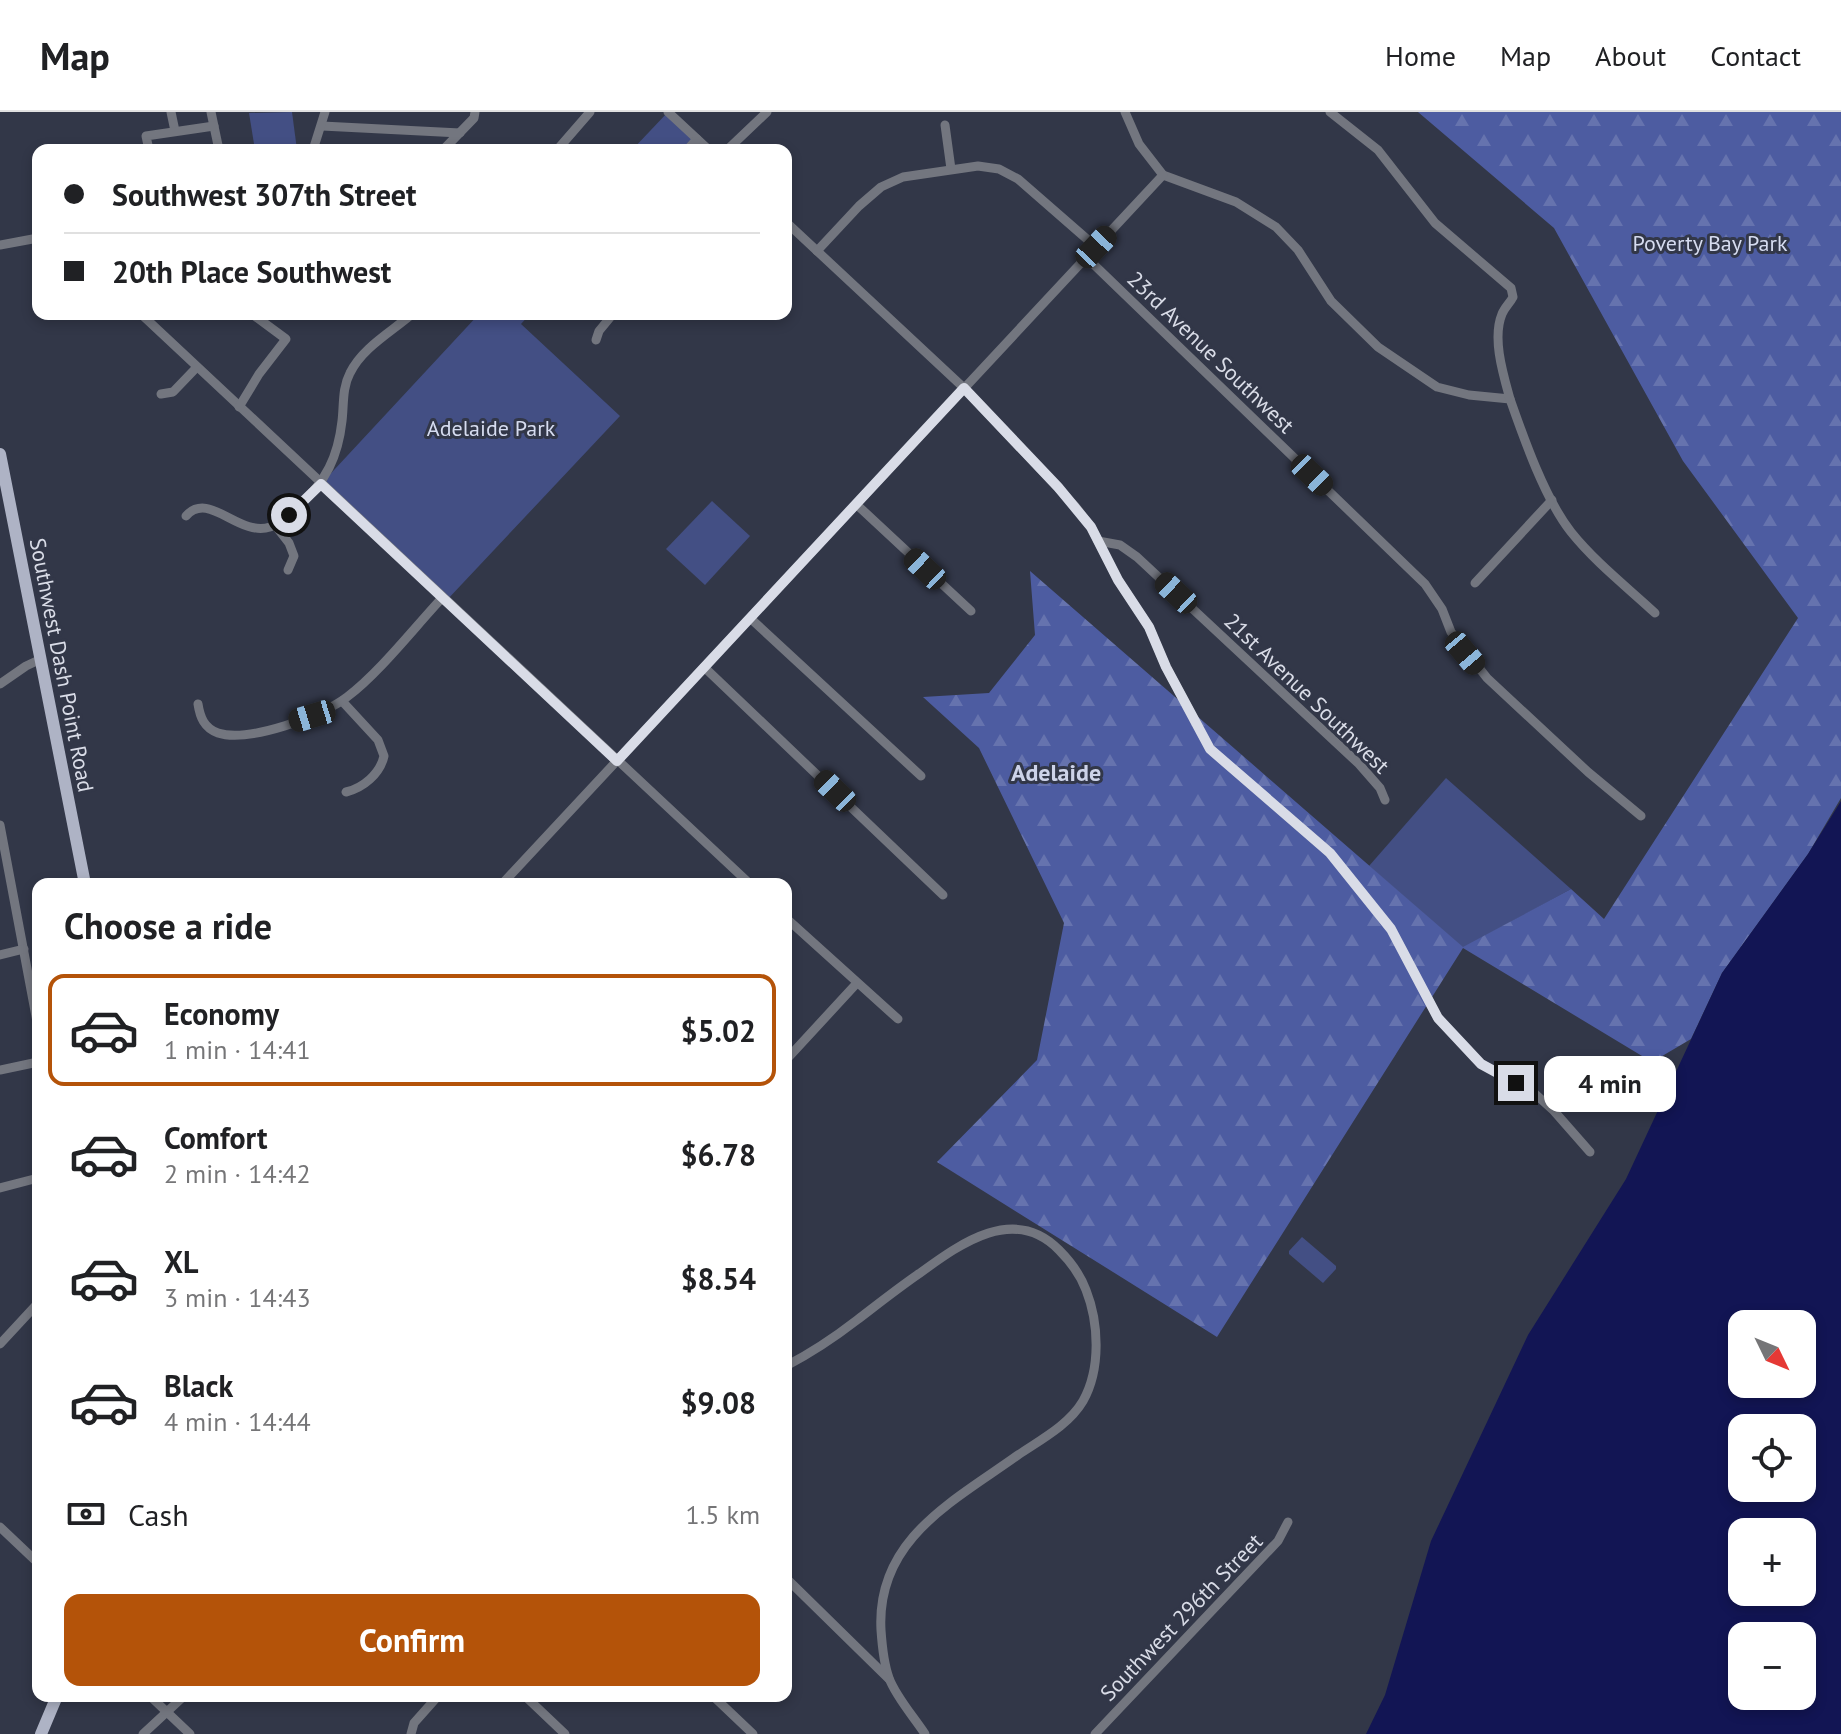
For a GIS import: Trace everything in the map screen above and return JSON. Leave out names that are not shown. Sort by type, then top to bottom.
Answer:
[{"type":"main road","name":"Southwest Dash Point Road","points":[[0,454],[84,878]]},
{"type":"main road","points":[[41,1734],[54,1702]]},
{"type":"street","points":[[171,112],[175,131]]},
{"type":"street","points":[[211,112],[218,144]]},
{"type":"street","points":[[315,144],[325,112]]},
{"type":"street","points":[[562,144],[590,112]]},
{"type":"street","points":[[668,112],[702,144]]},
{"type":"street","points":[[733,144],[767,112]]},
{"type":"street","points":[[1125,112],[1139,144],[1163,175],[1236,202],[1276,227],[1298,250],[1324,292],[1371,341],[1418,376],[1450,391],[1510,399]]},
{"type":"street","points":[[1330,112],[1378,150],[1435,223],[1513,291],[1512,300],[1502,313],[1499,331],[1503,369],[1510,399],[1552,500],[1577,539],[1655,613]]},
{"type":"street","points":[[449,144],[474,115]]},
{"type":"street","points":[[945,125],[951,169]]},
{"type":"street","points":[[148,144],[146,136],[214,126]]},
{"type":"street","points":[[322,126],[460,133]]},
{"type":"street","points":[[692,144],[697,139]]},
{"type":"street","points":[[817,251],[881,187],[903,177],[978,166],[1010,174],[1096,247]]},
{"type":"street","points":[[508,878],[1163,175]]},
{"type":"street","points":[[792,228],[964,388],[1075,506],[1091,527],[1118,580],[1149,627],[1166,667],[1210,749],[1330,853],[1391,929],[1438,1018],[1481,1064],[1532,1091],[1590,1152]]},
{"type":"street","points":[[0,245],[32,239]]},
{"type":"street","name":"23rd Avenue Southwest","points":[[1086,257],[1425,584],[1442,609],[1451,632],[1487,678],[1588,772],[1641,816]]},
{"type":"street","points":[[151,320],[239,407],[744,878]]},
{"type":"street","points":[[239,407],[286,339],[260,320]]},
{"type":"street","points":[[186,516],[194,509],[206,507],[244,527],[258,529],[275,525],[300,506],[321,484],[335,456],[345,385],[351,369],[365,352],[405,320]]},
{"type":"street","points":[[596,340],[608,320]]},
{"type":"street","points":[[161,394],[173,392],[197,367]]},
{"type":"street","points":[[1475,583],[1552,500]]},
{"type":"street","points":[[856,504],[971,611]]},
{"type":"street","points":[[275,525],[289,543],[294,556],[288,570]]},
{"type":"street","name":"21st Avenue Southwest","points":[[1098,541],[1123,547],[1153,571],[1359,764],[1380,788],[1385,800]]},
{"type":"street","points":[[198,704],[199,716],[210,729],[219,733],[266,729],[312,716],[342,701],[359,687],[442,598]]},
{"type":"street","points":[[750,618],[921,776]]},
{"type":"street","points":[[0,684],[41,659]]},
{"type":"street","points":[[704,667],[943,895]]},
{"type":"street","points":[[342,701],[383,749],[384,760],[375,774],[359,788],[346,792]]},
{"type":"street","points":[[0,825],[32,994]]},
{"type":"street","points":[[792,923],[898,1019]]},
{"type":"street","points":[[0,955],[24,949]]},
{"type":"street","points":[[792,1053],[857,983]]},
{"type":"street","points":[[0,1070],[32,1063]]},
{"type":"street","points":[[0,1188],[32,1180]]},
{"type":"street","points":[[792,1362],[845,1329],[961,1243],[986,1233],[1016,1230],[1040,1235],[1054,1244],[1080,1276],[1089,1298],[1096,1339],[1093,1374],[1081,1404],[1064,1422],[924,1523],[897,1557],[886,1584],[880,1618],[889,1679]]},
{"type":"street","points":[[0,1344],[32,1309]]},
{"type":"street","name":"Southwest 296th Street","points":[[1095,1734],[1278,1541],[1288,1522]]},
{"type":"street","points":[[0,1527],[32,1557]]},
{"type":"street","points":[[792,1584],[889,1679],[925,1734]]},
{"type":"street","points":[[156,1702],[190,1734]]},
{"type":"street","points":[[143,1734],[178,1702]]},
{"type":"street","points":[[411,1734],[414,1723],[433,1702]]},
{"type":"street","points":[[531,1702],[565,1734]]},
{"type":"street","points":[[719,1702],[753,1734]]},
{"type":"green space","points":[[292,112],[296,144],[254,144],[249,113]]},
{"type":"green space","points":[[668,112],[695,137],[689,144],[638,144]]},
{"type":"green space","name":"Poverty Bay Park","points":[[1418,112],[1841,112],[1841,798],[1808,854],[1722,973],[1691,1039],[1652,1062],[1463,948],[1217,1337],[937,1162],[1037,1060],[1064,923],[979,748],[923,697],[989,693],[1035,635],[1030,571],[1463,947],[1571,889],[1604,919],[1798,618],[1683,461],[1554,228]]},
{"type":"green space","name":"Adelaide Park","points":[[473,320],[525,320],[521,324],[620,416],[446,601],[321,484]]},
{"type":"green space","points":[[712,501],[750,536],[705,585],[666,549]]},
{"type":"green space","points":[[1446,778],[1571,889],[1463,948],[1369,866]]},
{"type":"green space","points":[[1302,1237],[1336,1266],[1323,1283],[1289,1254]]},
{"type":"shaded area","points":[[1841,801],[1841,1734],[1366,1734],[1385,1695],[1431,1541],[1528,1335],[1626,1179],[1722,973],[1808,854]]},
{"type":"district","name":"Adelaide","points":[[1056,772]]},
{"type":"route","points":[[289,515],[321,484],[617,761],[964,388],[1058,487],[1091,527],[1118,580],[1149,627],[1166,667],[1210,749],[1330,853],[1391,929],[1438,1018],[1481,1064],[1516,1083]]}]
